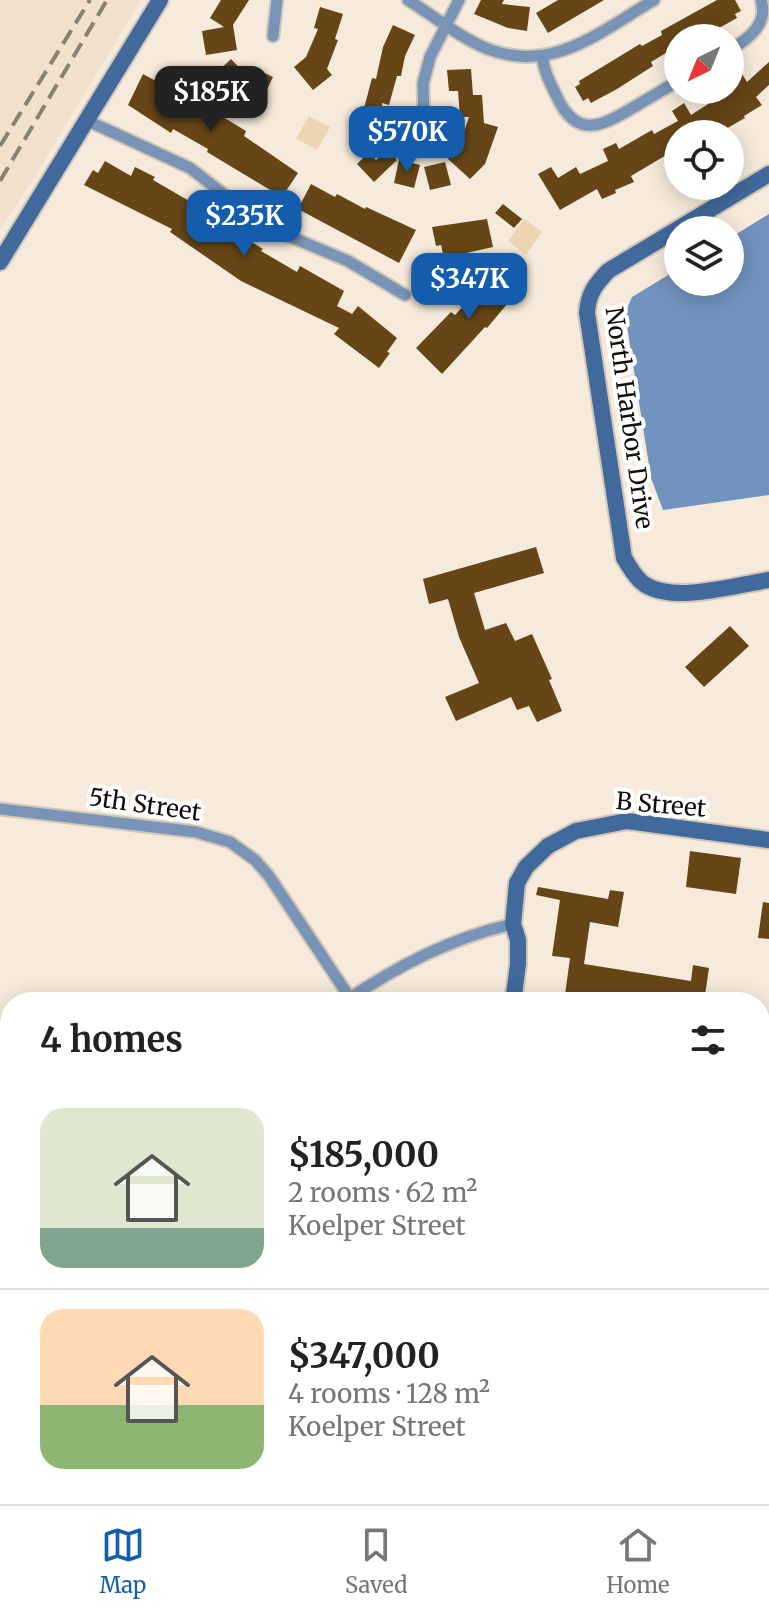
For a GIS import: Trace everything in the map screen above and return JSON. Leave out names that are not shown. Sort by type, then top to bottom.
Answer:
[{"type":"street","points":[[0,262],[160,0]]},
{"type":"street","points":[[273,36],[277,0]]},
{"type":"street","points":[[408,0],[486,48],[504,54],[542,56],[555,55],[573,47],[654,0]]},
{"type":"street","points":[[424,123],[423,84],[430,57],[459,0]]},
{"type":"street","points":[[744,42],[752,37],[761,24],[765,8],[761,0]]},
{"type":"street","points":[[542,56],[544,71],[563,111],[577,123],[593,127],[609,122],[664,89]]},
{"type":"street","points":[[86,120],[190,168],[248,213],[279,232],[348,261],[405,295]]},
{"type":"street","name":"North Harbor Drive","points":[[769,174],[608,271],[593,287],[587,313],[624,558],[634,575],[644,584],[666,593],[769,580]]},
{"type":"street","name":"5th Street","points":[[0,809],[196,832],[230,842],[255,860],[269,876],[342,992]]},
{"type":"street","name":"B Street","points":[[514,992],[518,964],[518,940],[513,924],[517,883],[526,867],[548,846],[576,831],[627,821],[769,840]]},
{"type":"street","points":[[360,992],[433,949],[477,932],[513,924]]},
{"type":"shaded area","points":[[0,0],[141,0],[0,229]]},
{"type":"shaded area","points":[[309,116],[330,127],[317,150],[296,139]]},
{"type":"shaded area","points":[[524,219],[542,232],[526,255],[508,241]]},
{"type":"water","points":[[769,214],[769,495],[663,510],[651,478],[625,313],[632,297],[664,278],[664,296],[744,296],[744,229]]},
{"type":"building","points":[[221,0],[249,0],[233,25],[237,50],[206,55],[202,31],[224,27],[210,18]]},
{"type":"building","points":[[481,0],[504,0],[502,4],[530,7],[527,31],[508,28],[474,14]]},
{"type":"building","points":[[558,0],[604,0],[548,33],[536,13]]},
{"type":"building","points":[[717,0],[735,0],[741,11],[735,14],[737,18],[726,24],[674,24]]},
{"type":"building","points":[[320,7],[343,14],[335,39],[338,40],[327,69],[332,75],[313,90],[294,67],[306,57],[318,29],[314,28]]},
{"type":"building","points":[[393,25],[415,35],[405,56],[401,76],[397,76],[389,105],[382,103],[384,132],[360,134],[359,113],[363,112],[372,78],[376,79],[383,47]]},
{"type":"building","points":[[664,29],[664,54],[651,62],[653,66],[591,103],[588,98],[583,101],[575,87],[580,84],[579,81],[640,44],[642,46],[662,35]]},
{"type":"building","points":[[231,59],[249,78],[254,68],[273,77],[263,98],[235,85],[229,90],[214,75]]},
{"type":"building","points":[[769,62],[769,85],[756,97],[762,105],[742,120],[677,120],[672,111],[682,104],[691,115],[708,104],[744,104],[744,77],[747,82]]},
{"type":"building","points":[[471,69],[473,95],[482,95],[484,123],[498,127],[485,164],[470,179],[448,159],[459,147],[469,117],[460,117],[458,91],[449,91],[447,70]]},
{"type":"building","points":[[143,74],[246,131],[244,136],[298,173],[282,197],[207,152],[208,149],[173,129],[171,133],[128,105]]},
{"type":"building","points":[[664,129],[664,156],[631,176],[634,182],[602,199],[597,189],[560,210],[538,174],[551,167],[558,178],[576,167],[580,174],[608,161],[603,149],[616,143],[619,149],[652,130],[654,134]]},
{"type":"building","points":[[387,150],[397,160],[374,182],[357,164],[369,152],[376,160]]},
{"type":"building","points":[[399,160],[420,165],[414,188],[394,183]]},
{"type":"building","points":[[105,161],[131,176],[135,167],[155,177],[153,180],[210,213],[209,216],[263,249],[261,251],[297,272],[300,266],[344,291],[337,306],[352,314],[358,306],[397,338],[387,352],[390,353],[379,368],[334,334],[339,328],[241,281],[170,232],[172,229],[84,185],[93,170],[98,173]]},
{"type":"building","points":[[445,162],[451,185],[430,190],[424,167]]},
{"type":"building","points":[[311,184],[416,230],[399,263],[298,209]]},
{"type":"building","points":[[503,204],[522,219],[514,228],[495,213]]},
{"type":"building","points":[[487,219],[493,247],[444,258],[441,245],[436,246],[432,227]]},
{"type":"building","points":[[500,266],[522,286],[442,374],[416,348],[451,312],[455,315]]},
{"type":"building","points":[[536,547],[544,573],[474,593],[485,630],[506,623],[515,641],[532,634],[562,711],[537,722],[529,706],[517,710],[511,697],[456,721],[445,697],[479,683],[459,637],[448,599],[429,604],[423,579]]},
{"type":"building","points":[[730,626],[749,646],[704,687],[685,667]]},
{"type":"building","points":[[690,851],[741,858],[736,894],[686,887]]},
{"type":"building","points":[[538,887],[608,899],[610,890],[624,892],[618,927],[590,922],[584,964],[691,981],[693,965],[709,968],[705,992],[565,992],[570,958],[552,956],[560,900],[536,895]]},
{"type":"building","points":[[763,902],[769,903],[769,939],[758,938]]},
{"type":"railway","points":[[0,146],[90,0]]},
{"type":"railway","points":[[0,181],[107,0]]}]
